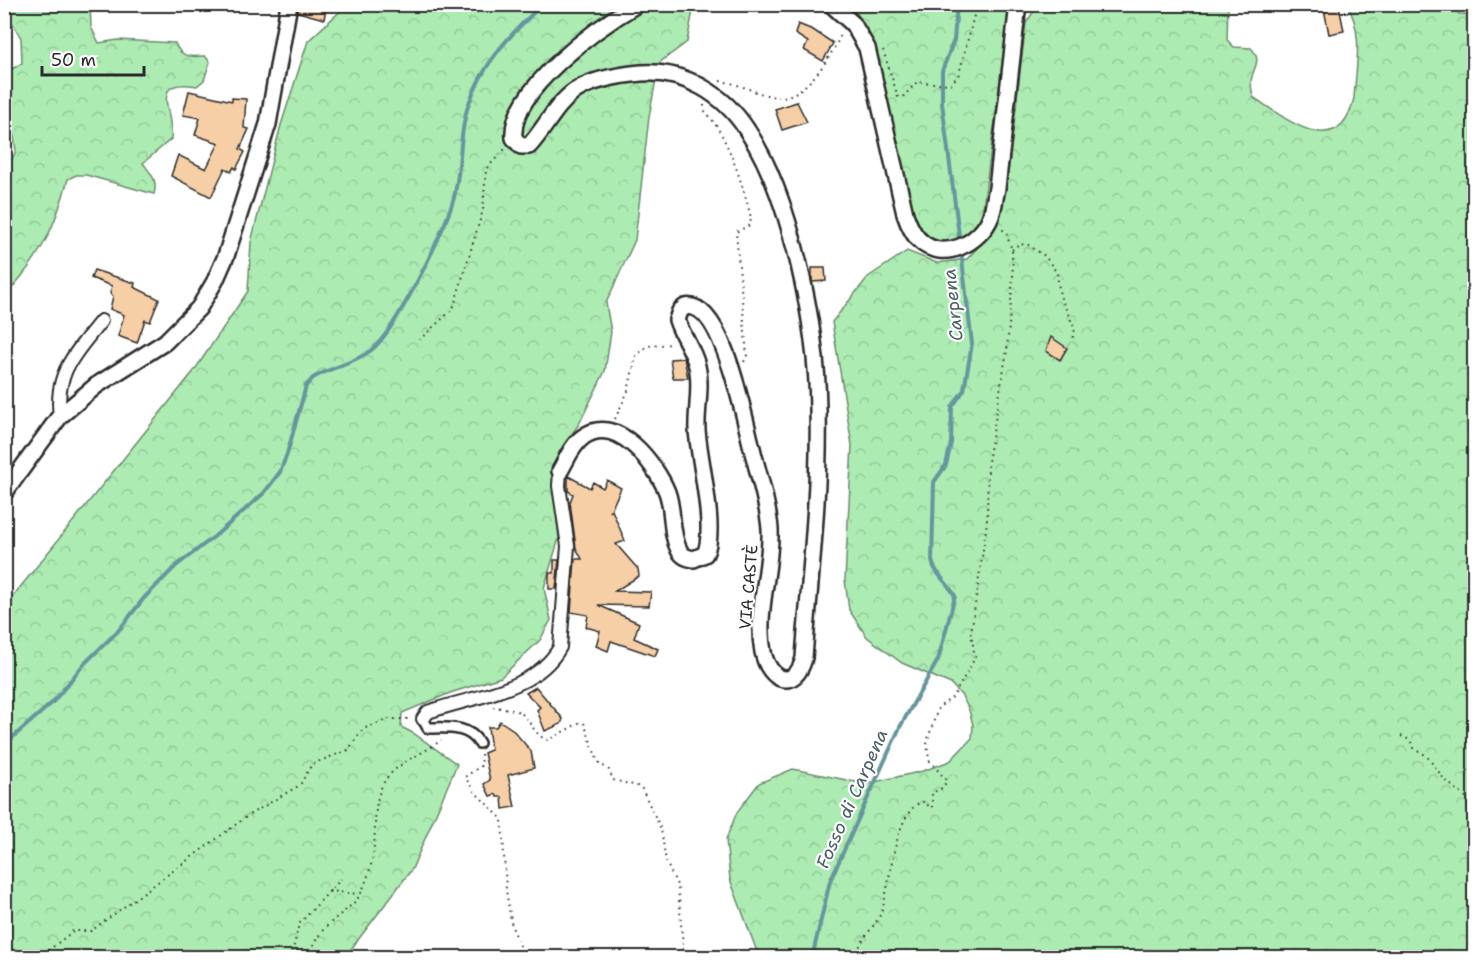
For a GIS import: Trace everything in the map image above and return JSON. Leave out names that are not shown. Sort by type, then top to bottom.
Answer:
[{"type":"street","points":[[4,494],[60,416],[97,385],[165,342],[199,308],[215,281],[226,256],[268,124],[289,4]]},
{"type":"street","points":[[517,144],[514,128],[522,108],[558,62],[636,4]]},
{"type":"street","points":[[828,10],[853,24],[867,48],[905,214],[912,230],[919,240],[927,245],[950,250],[965,246],[980,233],[991,217],[997,188],[1018,4]]},
{"type":"street","name":"VIA CASTÈ","points":[[517,144],[529,146],[566,99],[576,90],[592,83],[630,74],[652,72],[672,75],[699,85],[721,101],[747,130],[772,182],[799,267],[813,341],[818,409],[805,647],[802,665],[796,674],[786,679],[773,674],[763,650],[762,627],[770,539],[769,515],[735,377],[712,326],[698,311],[688,306],[680,311],[677,320],[699,375],[697,432],[709,526],[709,544],[702,557],[694,560],[680,551],[674,534],[672,508],[652,464],[634,446],[609,430]]},
{"type":"street","points":[[60,416],[59,388],[70,358],[100,321]]},
{"type":"street","points":[[479,743],[474,734],[455,729],[428,728],[423,719],[428,712],[531,677],[542,670],[556,653],[563,628],[568,546],[559,486],[560,471],[573,448],[585,435],[609,430]]},
{"type":"path","points":[[806,4],[828,10]]},
{"type":"path","points":[[930,83],[951,84],[959,74],[977,4]]},
{"type":"path","points":[[699,85],[723,81],[779,97],[797,93],[811,82],[824,63],[842,34],[840,26]]},
{"type":"path","points":[[721,101],[706,102],[704,110],[717,123],[729,147],[751,222],[736,232],[747,355],[735,377]]},
{"type":"path","points":[[419,340],[453,309],[483,210],[486,169],[503,149],[517,144]]},
{"type":"path","points":[[856,957],[864,935],[880,914],[894,854],[907,819],[919,803],[923,802],[932,808],[933,793],[947,782],[929,760],[927,742],[938,708],[953,697],[975,658],[971,633],[987,522],[988,462],[1007,350],[1012,250],[1006,233],[991,217]]},
{"type":"path","points":[[1012,250],[1019,244],[1028,245],[1045,256],[1057,273],[1060,296],[1075,329],[1072,339]]},
{"type":"path","points":[[609,430],[628,391],[632,366],[640,350],[647,346],[670,344],[690,349]]},
{"type":"path","points":[[492,707],[516,710],[524,716],[540,737],[548,740],[579,723],[584,723],[598,762],[609,770],[613,780],[641,787],[661,829],[666,862],[678,887],[684,957]]},
{"type":"path","points":[[39,957],[74,931],[91,931],[249,814],[300,785],[312,764],[348,750],[363,729],[389,719],[423,719]]},
{"type":"path","points":[[310,957],[314,944],[333,918],[361,894],[374,848],[376,805],[383,783],[402,763],[430,748],[455,729]]},
{"type":"path","points":[[1401,736],[1410,740],[1415,750],[1425,755],[1444,778],[1474,804]]},
{"type":"path","points":[[479,743],[482,765],[465,777],[474,791],[502,819],[512,927],[525,957]]},
{"type":"path","points":[[291,957],[299,924],[341,879]]},
{"type":"path","points":[[329,891],[361,894]]},
{"type":"green space","points":[[6,5],[90,5],[91,27],[99,43],[118,40],[175,43],[183,54],[205,56],[210,62],[204,80],[197,86],[172,87],[168,92],[166,99],[171,139],[143,163],[154,181],[154,194],[86,175],[76,175],[68,179],[47,237],[12,288],[5,286],[5,173],[16,151],[12,123],[5,101],[4,74],[22,63],[21,38],[8,15]]},
{"type":"green space","points":[[347,5],[694,5],[687,42],[659,63],[649,117],[635,240],[606,303],[611,332],[605,371],[579,424],[561,449],[552,473],[559,538],[544,588],[551,620],[540,640],[501,677],[450,693],[402,713],[401,727],[457,764],[412,869],[345,957],[5,958],[5,606],[194,371],[248,291],[251,242],[281,125],[308,41]]},
{"type":"green space","points":[[848,5],[1011,5],[983,207],[979,223],[952,244],[930,237],[914,218],[872,39],[857,13]]},
{"type":"green space","points":[[1038,5],[1228,5],[1227,40],[1234,47],[1251,48],[1257,60],[1251,81],[1253,97],[1295,124],[1324,132],[1336,129],[1347,118],[1354,98],[1357,38],[1356,27],[1347,5],[1447,5],[1459,14],[1474,15],[1474,957],[759,957],[730,879],[726,839],[737,812],[759,783],[793,769],[866,784],[923,771],[950,761],[972,738],[973,725],[969,710],[962,696],[951,684],[902,663],[867,637],[849,610],[845,580],[852,445],[832,322],[868,277],[907,251],[937,263],[967,259],[989,235],[1006,188],[1026,23]]},
{"type":"building","points":[[299,4],[327,4],[324,19],[298,12]]},
{"type":"building","points":[[1339,6],[1344,31],[1329,34],[1324,9]]},
{"type":"building","points":[[798,24],[813,30],[833,43],[823,61],[804,50],[808,42],[795,34]]},
{"type":"building","points":[[189,91],[232,101],[232,98],[246,99],[244,128],[249,129],[240,149],[245,152],[236,169],[234,167],[231,172],[225,168],[211,197],[171,176],[178,155],[206,169],[219,143],[195,135],[200,118],[183,115]]},
{"type":"building","points":[[797,102],[807,122],[782,130],[775,109]]},
{"type":"building","points":[[812,268],[825,268],[826,281],[812,282]]},
{"type":"building","points":[[94,270],[135,283],[134,287],[159,299],[150,322],[145,320],[137,343],[118,336],[124,315],[110,309],[113,296],[110,293],[112,286],[91,278]]},
{"type":"building","points":[[1051,337],[1067,348],[1060,360],[1046,351]]},
{"type":"building","points":[[684,358],[688,378],[673,378],[670,359]]},
{"type":"building","points":[[568,476],[590,488],[593,482],[603,488],[607,480],[621,488],[610,512],[612,510],[625,541],[616,544],[638,569],[639,576],[615,591],[651,592],[649,606],[598,605],[639,623],[634,638],[658,649],[655,656],[611,641],[608,651],[596,646],[600,631],[586,627],[588,615],[571,612],[575,559],[582,559],[576,548],[570,502],[573,494],[568,491]]},
{"type":"building","points":[[554,560],[559,560],[556,589],[549,589],[549,573],[554,573]]},
{"type":"building","points":[[536,687],[563,719],[561,724],[545,731],[537,710],[540,707],[526,693]]},
{"type":"building","points":[[500,721],[512,729],[531,751],[534,768],[508,775],[515,807],[503,809],[502,797],[497,797],[496,794],[490,796],[484,784],[490,780],[484,753],[491,750],[488,727],[496,727]]},
{"type":"waterway","points":[[4,745],[53,702],[84,664],[119,630],[144,598],[176,566],[215,536],[264,493],[280,472],[306,386],[313,378],[363,355],[380,341],[418,281],[448,216],[456,189],[465,118],[481,76],[499,50],[543,4]]},
{"type":"waterway","name":"Carpena","points":[[957,4],[954,40],[942,71],[942,103],[960,243]]},
{"type":"waterway","name":"Carpena","points":[[812,958],[830,881],[900,727],[938,660],[955,596],[932,561],[934,482],[946,465],[951,443],[952,407],[964,390],[972,344],[961,251]]},
{"type":"water label","name":"Fosso di Carpena","points":[[852,799]]}]
